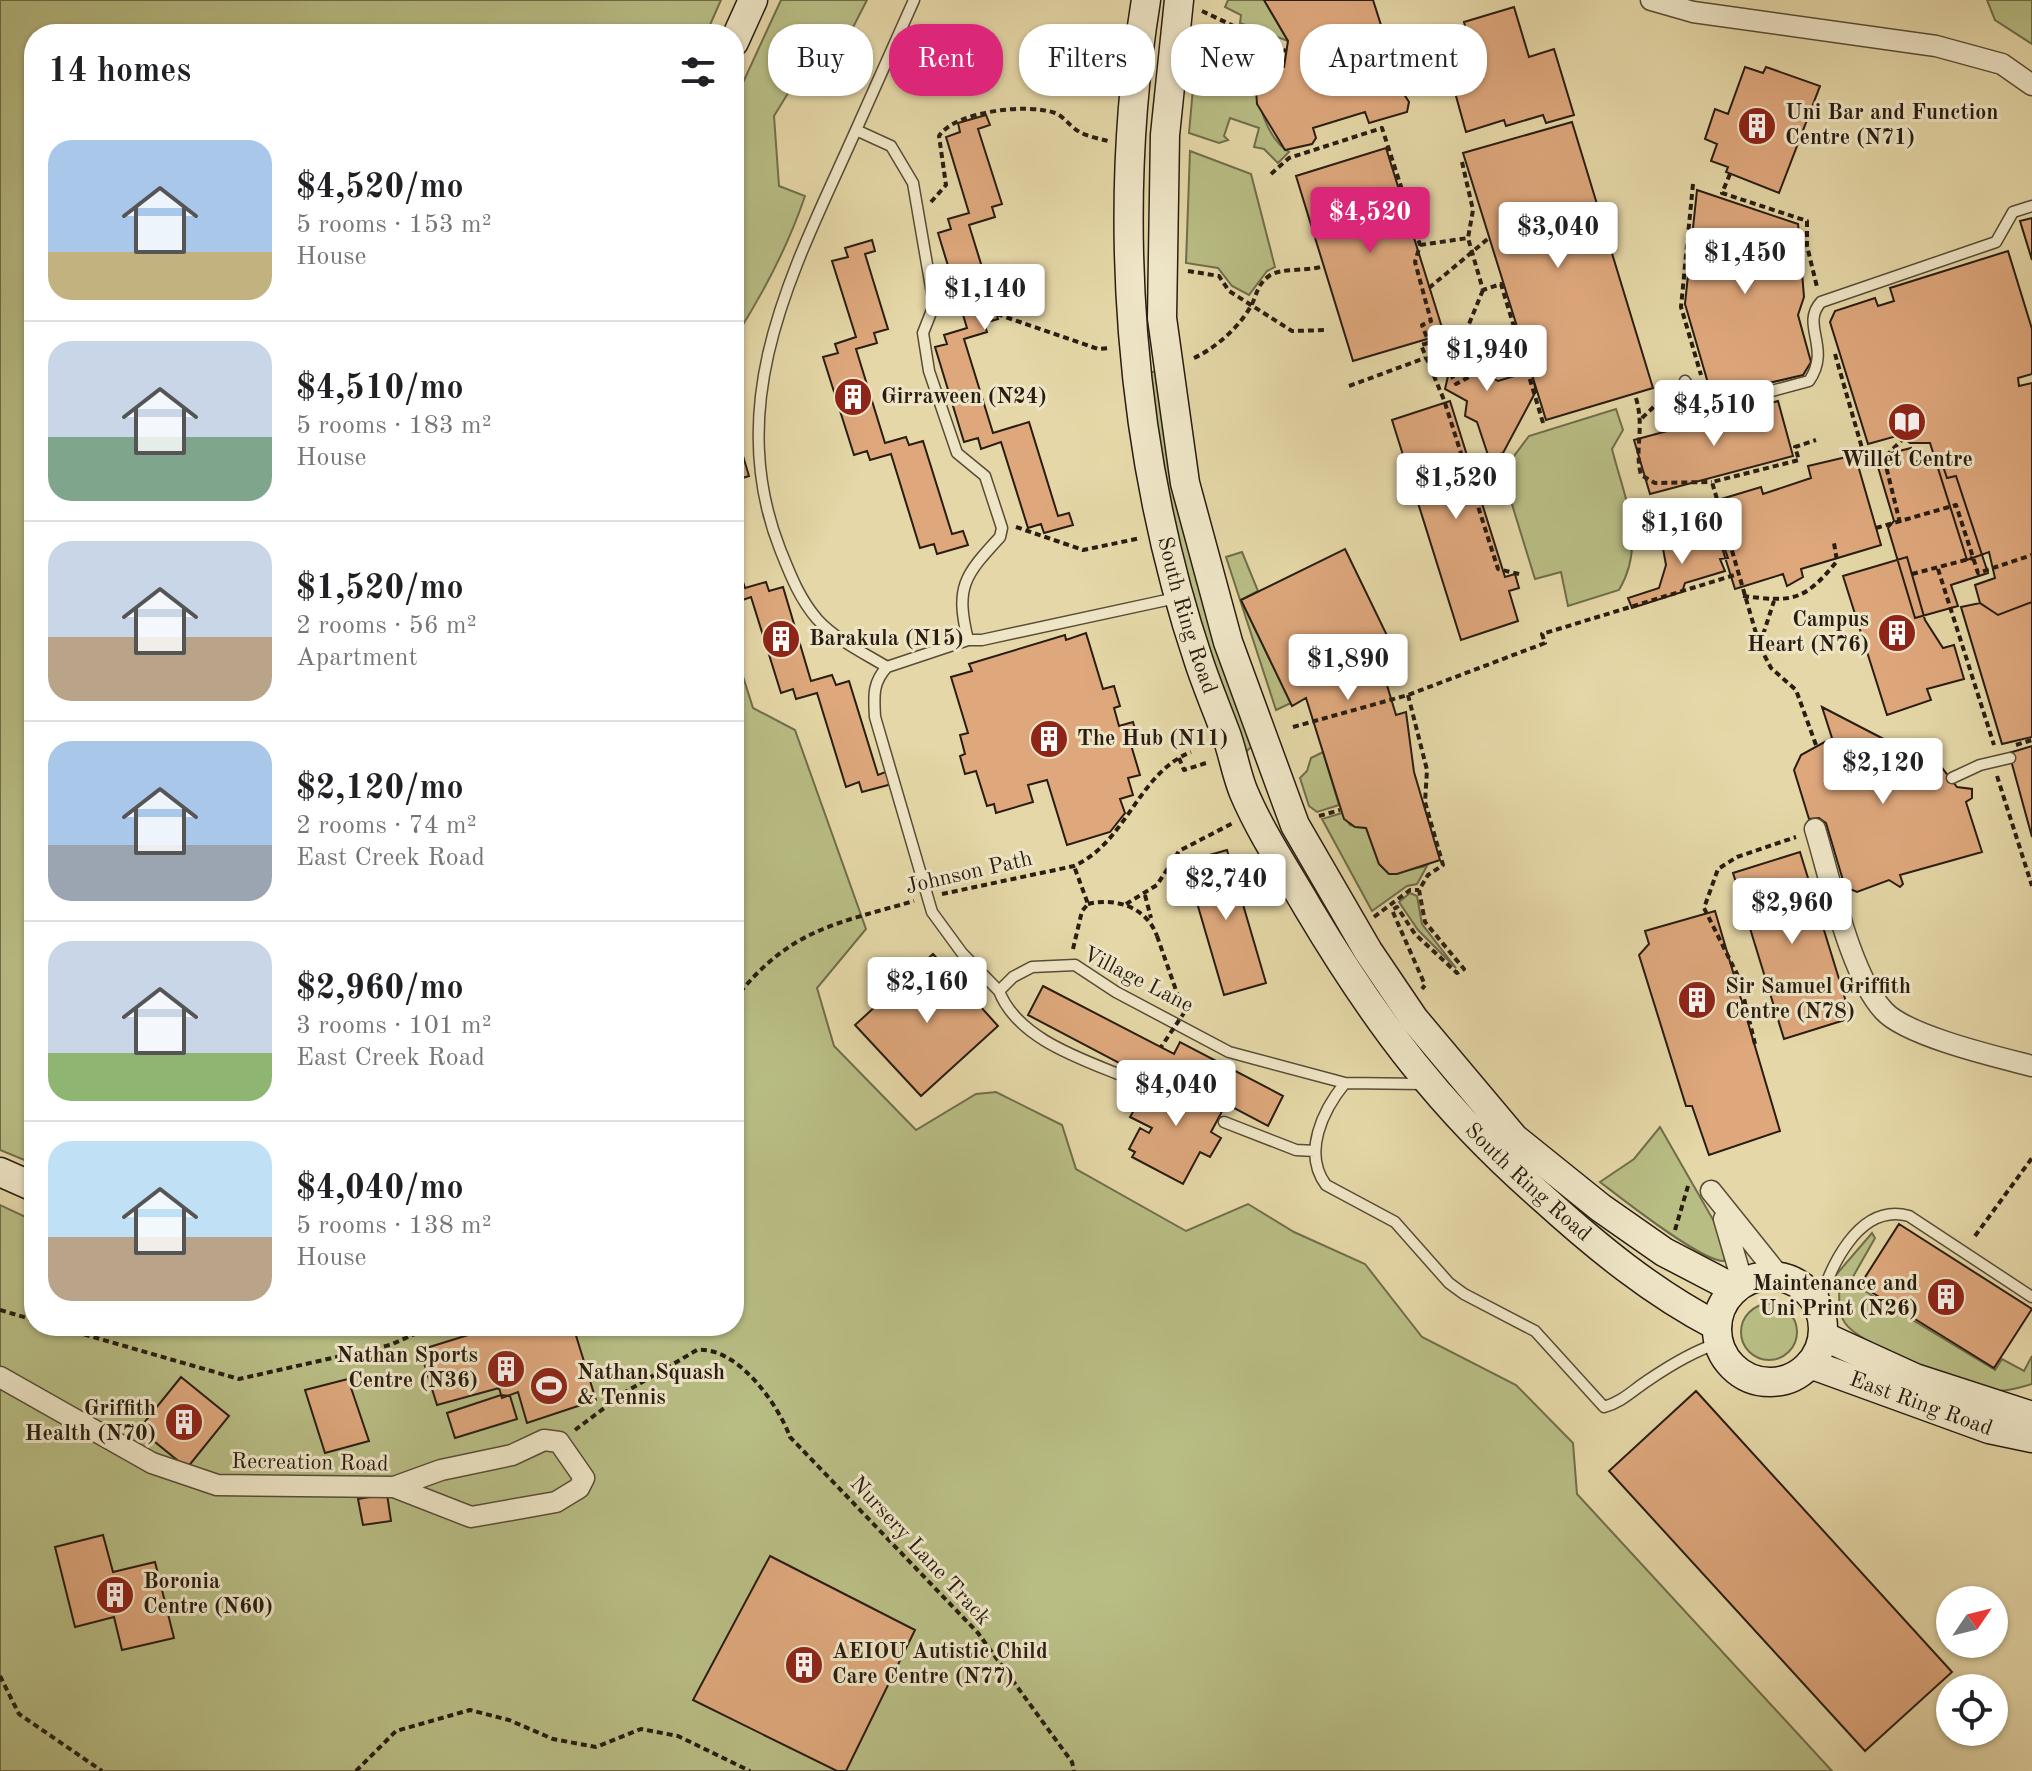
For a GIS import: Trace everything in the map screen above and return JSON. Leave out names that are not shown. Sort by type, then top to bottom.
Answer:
[{"type":"street","points":[[742,24],[753,0]]},
{"type":"street","name":"South Ring Road","points":[[1146,0],[1133,94],[1130,296],[1143,417],[1180,596],[1246,796],[1353,984],[1426,1084],[1495,1156],[1574,1226],[1642,1280],[1718,1334]]},
{"type":"street","points":[[1651,0],[1693,12],[1936,46],[2002,64],[2032,85]]},
{"type":"street","name":"South Ring Road","points":[[1189,5],[1165,135],[1162,318],[1185,483],[1228,642],[1295,825],[1368,951],[1414,1019],[1514,1138],[1601,1208],[1664,1252],[1739,1287]]},
{"type":"street","points":[[1815,829],[1862,980],[1884,1012],[1895,1020],[1958,1046],[2032,1066]]},
{"type":"street","points":[[0,1172],[24,1183]]},
{"type":"street","points":[[1739,1287],[1729,1230],[1711,1191],[1780,1277],[1809,1294],[1818,1308],[1823,1336],[1810,1364],[1777,1383],[1751,1378],[1726,1358],[1718,1334],[1720,1313],[1739,1287],[1755,1278],[1780,1277]]},
{"type":"street","name":"East Ring Road","points":[[1823,1336],[1881,1364],[2032,1416]]},
{"type":"street","name":"East Ring Road","points":[[1810,1364],[1989,1429],[2032,1438]]},
{"type":"street","name":"Recreation Road","points":[[0,1377],[152,1463],[182,1476],[217,1485],[394,1487],[471,1517],[556,1502],[579,1488],[584,1478],[559,1442]]},
{"type":"street","points":[[394,1487],[441,1470],[512,1455],[544,1440],[559,1442]]},
{"type":"lane","points":[[887,667],[818,621],[795,587],[769,520],[759,454],[760,384],[773,327],[795,264],[914,0]]},
{"type":"lane","points":[[856,130],[891,146],[904,164],[919,207],[934,305],[923,333],[929,371],[957,453],[985,476],[1002,528],[1000,537],[963,582],[960,606],[968,640]]},
{"type":"lane","points":[[1688,384],[1701,403],[1716,406],[1809,381],[1818,367],[1820,354],[1812,319],[1821,302],[1996,242],[2013,212],[2032,206]]},
{"type":"lane","points":[[1135,1081],[1027,1029],[1008,1012],[999,991],[932,912],[875,717],[874,685],[887,667],[968,640],[982,640],[1180,596]]},
{"type":"lane","points":[[1952,778],[1980,765],[2010,758]]},
{"type":"lane","name":"Village Lane","points":[[999,991],[1013,977],[1032,967],[1075,965],[1116,992],[1229,1052],[1345,1083],[1426,1084]]},
{"type":"lane","points":[[1345,1083],[1328,1104],[1315,1151],[1318,1174],[1326,1185],[1395,1222],[1449,1283],[1464,1294],[1535,1331],[1604,1407],[1620,1403],[1718,1334]]},
{"type":"lane","points":[[1224,1122],[1296,1150],[1315,1151]]},
{"type":"lane","points":[[1818,1308],[1830,1273],[1844,1248],[1870,1223],[1892,1213],[1909,1216],[2032,1297]]},
{"type":"lane","points":[[2003,1408],[2032,1400]]},
{"type":"path","points":[[1189,5],[1286,51]]},
{"type":"path","points":[[919,207],[935,200],[946,185],[939,136],[955,120],[989,111],[1047,111],[1058,113],[1075,130],[1111,141]]},
{"type":"path","points":[[1271,174],[1289,158],[1382,128],[1420,245],[1415,262],[1431,321],[1422,325],[1428,343],[1445,362],[1456,384],[1469,377],[1469,324],[1483,290],[1468,238],[1473,210],[1462,162]]},
{"type":"path","points":[[1722,193],[1730,174]]},
{"type":"path","points":[[1642,418],[1661,400],[1702,375],[1681,307],[1693,184]]},
{"type":"path","points":[[1429,288],[1490,237]]},
{"type":"path","points":[[1420,245],[1468,238]]},
{"type":"path","points":[[1188,361],[1205,353],[1234,328],[1252,304],[1257,289],[1269,276],[1284,270],[1306,272],[1324,266]]},
{"type":"path","points":[[1182,270],[1219,276],[1229,291],[1292,331],[1328,330]]},
{"type":"path","points":[[1483,290],[1501,284],[1544,426]]},
{"type":"path","points":[[997,314],[1098,349],[1118,347]]},
{"type":"path","points":[[1428,343],[1421,345],[1444,400],[1498,569],[1523,575]]},
{"type":"path","points":[[1349,386],[1426,357]]},
{"type":"path","points":[[1636,398],[1642,418],[1637,459],[1641,475],[1655,483],[1712,482],[1799,460],[1795,447],[1816,440]]},
{"type":"path","points":[[1861,440],[1866,462],[1884,458],[1904,438]]},
{"type":"path","points":[[1884,458],[1900,523]]},
{"type":"path","points":[[1712,482],[1760,647],[1771,668],[1796,690],[1816,745]]},
{"type":"path","points":[[1876,528],[1956,505],[1978,573],[2032,555]]},
{"type":"path","points":[[1002,528],[1018,527],[1083,550],[1147,537]]},
{"type":"path","points":[[1743,596],[1774,601],[1797,598],[1827,574],[1837,561],[1834,543]]},
{"type":"path","points":[[1912,574],[1973,558]]},
{"type":"path","points":[[1938,569],[1996,751]]},
{"type":"path","points":[[1293,727],[1408,695],[1545,643],[1542,634],[1738,574]]},
{"type":"path","points":[[1760,647],[1774,601]]},
{"type":"path","points":[[1394,906],[1415,934],[1457,973],[1464,969],[1425,922],[1419,890],[1428,875],[1443,865],[1425,802],[1427,770],[1408,695]]},
{"type":"path","name":"Johnson Path","points":[[744,989],[776,952],[818,930],[928,897],[1074,866],[1087,860],[1114,835],[1163,768],[1191,752]]},
{"type":"path","points":[[1178,758],[1184,770],[1215,760]]},
{"type":"path","points":[[1980,765],[1996,770],[2032,886]]},
{"type":"path","points":[[1317,817],[1340,810]]},
{"type":"path","points":[[1126,904],[1157,885],[1179,851],[1239,820]]},
{"type":"path","points":[[1755,1044],[1754,1029],[1739,978],[1704,908],[1718,869],[1737,857],[1815,829]]},
{"type":"path","points":[[1074,866],[1088,904],[1073,948],[1075,965]]},
{"type":"path","points":[[1372,919],[1394,906],[1410,890],[1419,890]]},
{"type":"path","points":[[1145,895],[1184,1013],[1161,1047]]},
{"type":"path","points":[[1088,904],[1103,900],[1126,904],[1152,920]]},
{"type":"path","points":[[1394,906],[1392,910],[1425,985],[1419,992]]},
{"type":"path","points":[[1975,1236],[2032,1158]]},
{"type":"path","points":[[1674,1233],[1688,1186]]},
{"type":"path","points":[[0,1310],[24,1317]]},
{"type":"path","points":[[90,1336],[239,1379],[390,1345],[410,1336]]},
{"type":"path","name":"Nursery Lane Track","points":[[559,1442],[627,1391],[697,1350],[707,1349],[745,1370],[782,1416],[790,1437],[978,1633],[1072,1762],[1074,1771]]},
{"type":"path","points":[[0,1676],[19,1714],[102,1771]]},
{"type":"path","points":[[356,1771],[396,1731],[470,1710],[509,1720],[553,1739],[596,1747],[641,1729],[678,1736],[750,1771]]},
{"type":"green space","points":[[0,0],[721,0],[710,24],[24,24],[24,1160],[0,1150]]},
{"type":"green space","points":[[781,0],[867,0],[855,24],[770,24]]},
{"type":"green space","points":[[1228,0],[1264,0],[1278,24],[1243,24],[1240,23],[1241,15],[1225,7]]},
{"type":"green space","points":[[1987,0],[2032,0],[2032,44],[1995,20]]},
{"type":"green space","points":[[768,28],[768,96],[786,96],[774,116],[779,186],[805,196],[774,269],[744,323],[744,80]]},
{"type":"green space","points":[[1192,96],[1258,96],[1274,138],[1289,152],[1278,163],[1264,149],[1254,147],[1259,128],[1230,118],[1224,136],[1228,140],[1219,143],[1189,133]]},
{"type":"green space","points":[[1190,151],[1251,174],[1275,267],[1267,271],[1249,295],[1232,286],[1218,268],[1186,263]]},
{"type":"green space","points":[[1157,371],[1253,745],[1247,751],[1243,750],[1232,723],[1176,543],[1148,373]]},
{"type":"green space","points":[[1616,409],[1623,430],[1612,449],[1627,502],[1632,537],[1627,572],[1619,590],[1568,606],[1561,572],[1535,579],[1502,472],[1529,436]]},
{"type":"green space","points":[[1242,552],[1258,591],[1241,600],[1291,703],[1276,710],[1226,557]]},
{"type":"green space","points":[[744,680],[753,708],[795,730],[866,929],[817,988],[834,1046],[916,1130],[976,1094],[996,1092],[1062,1125],[1076,1169],[1186,1231],[1248,1204],[1294,1232],[1365,1264],[1422,1337],[1516,1385],[1573,1443],[1577,1494],[1832,1771],[0,1771],[0,1205],[24,1216],[24,1336],[744,1336]]},
{"type":"green space","points":[[1323,752],[1339,805],[1317,812],[1309,806],[1300,778],[1307,771],[1311,758]]},
{"type":"green space","points":[[1342,813],[1350,825],[1366,828],[1379,864],[1389,874],[1427,866],[1417,884],[1407,886],[1372,911],[1322,819]]},
{"type":"green space","points":[[1410,893],[1417,896],[1422,924],[1456,968],[1418,930],[1399,902]]},
{"type":"green space","points":[[1660,1127],[1719,1230],[1725,1261],[1714,1259],[1682,1242],[1600,1182],[1634,1159]]},
{"type":"green space","points":[[1872,1233],[1875,1238],[1850,1282],[1995,1370],[2002,1359],[2024,1371],[2032,1356],[2032,1384],[1996,1391],[1971,1387],[1910,1362],[1869,1341],[1845,1323],[1835,1276]]},
{"type":"green space","points":[[1769,1304],[1789,1312],[1797,1332],[1789,1352],[1769,1360],[1749,1352],[1741,1332],[1749,1312]]},
{"type":"building","points":[[1264,0],[1373,0],[1381,24],[1300,24],[1300,96],[1405,96],[1409,102],[1407,112],[1369,123],[1365,112],[1313,128],[1316,138],[1312,144],[1285,150],[1257,104],[1256,96],[1284,96],[1288,41],[1284,24],[1278,24]]},
{"type":"building","points":[[1514,7],[1529,57],[1554,49],[1574,115],[1546,123],[1543,115],[1506,126],[1504,120],[1466,132],[1456,96],[1487,96],[1487,24],[1464,22]]},
{"type":"building","name":"Uni Bar and Function Centre (N71)","points":[[1745,67],[1763,73],[1766,67],[1820,86],[1779,193],[1726,172],[1728,167],[1711,161],[1717,144],[1705,139],[1715,109],[1728,114]]},
{"type":"building","points":[[986,115],[990,125],[978,129],[1002,204],[992,207],[995,217],[969,225],[998,319],[984,323],[987,332],[964,339],[993,433],[1029,422],[1058,516],[1069,513],[1073,525],[1044,533],[1041,524],[1028,528],[1001,442],[981,449],[978,438],[964,442],[935,347],[947,344],[944,335],[967,328],[938,233],[951,229],[948,219],[969,213],[946,137],[960,132],[958,123]]},
{"type":"building","points":[[1572,122],[1653,388],[1546,420],[1463,153]]},
{"type":"building","points":[[1386,148],[1444,334],[1353,361],[1296,176]]},
{"type":"building","points":[[1697,190],[1798,224],[1804,297],[1798,315],[1811,362],[1803,375],[1722,394],[1710,390],[1685,304]]},
{"type":"building","points":[[2032,218],[2032,260],[2020,221]]},
{"type":"building","name":"Girraween (N24)","points":[[872,240],[875,251],[865,254],[888,329],[874,333],[877,343],[856,349],[885,443],[906,437],[909,445],[923,441],[952,534],[963,531],[968,545],[937,554],[934,544],[920,548],[891,454],[870,460],[867,451],[854,455],[823,357],[838,353],[835,344],[856,337],[832,261],[848,257],[845,248]]},
{"type":"building","points":[[2008,251],[2032,329],[2032,374],[2018,378],[2019,386],[2032,383],[2032,602],[1998,615],[1980,603],[1975,585],[1995,578],[1989,552],[1967,560],[1930,443],[1910,443],[1900,435],[1868,444],[1830,322],[1835,311],[1875,298],[1878,306],[1894,301],[1890,288]]},
{"type":"building","points":[[1448,337],[1500,363],[1493,378],[1498,381],[1531,371],[1536,391],[1503,453],[1489,458],[1477,422],[1465,416],[1467,401],[1445,389],[1448,376],[1440,369],[1440,357],[1437,356]]},
{"type":"building","points":[[1450,401],[1505,577],[1515,574],[1519,588],[1509,591],[1518,621],[1461,640],[1392,420]]},
{"type":"building","points":[[1778,401],[1793,456],[1650,494],[1634,440]]},
{"type":"building","points":[[1911,448],[1914,462],[1939,454],[1947,478],[1956,476],[1988,573],[1951,585],[1958,606],[1915,618],[1888,528],[1894,521],[1875,457]]},
{"type":"building","points":[[1855,455],[1881,545],[1801,569],[1803,577],[1787,586],[1783,574],[1735,589],[1708,503],[1761,487],[1763,494],[1811,478],[1808,466]]},
{"type":"building","points":[[744,459],[749,476],[744,478]]},
{"type":"building","points":[[1683,525],[1690,546],[1724,547],[1728,558],[1720,559],[1725,571],[1685,583],[1682,592],[1632,608],[1628,598],[1659,588],[1666,565],[1660,532]]},
{"type":"building","points":[[1345,549],[1396,654],[1380,662],[1396,715],[1406,712],[1414,772],[1440,860],[1397,874],[1389,874],[1379,864],[1366,828],[1355,827],[1344,819],[1306,698],[1292,706],[1241,600]]},
{"type":"building","name":"Campus Heart (N76)","points":[[1907,557],[1925,620],[1943,648],[1954,645],[1964,679],[1927,689],[1931,700],[1887,715],[1843,576]]},
{"type":"building","name":"Barakula (N15)","points":[[766,582],[769,591],[783,587],[811,681],[832,675],[836,685],[849,681],[878,775],[888,771],[892,784],[862,792],[859,782],[846,787],[817,693],[796,699],[793,689],[781,693],[751,597],[744,599],[744,585],[745,588]]},
{"type":"building","points":[[2032,602],[2032,737],[2002,744],[1961,607],[1980,603],[1998,615]]},
{"type":"building","name":"The Hub (N11)","points":[[1086,633],[1103,689],[1114,686],[1120,706],[1114,708],[1119,726],[1133,722],[1139,743],[1131,745],[1140,775],[1128,778],[1133,795],[1120,799],[1125,813],[1110,832],[1067,845],[1047,780],[1028,785],[1033,802],[996,813],[994,804],[987,806],[976,771],[965,774],[960,756],[965,754],[960,735],[968,733],[951,677],[972,671],[969,664],[1065,635],[1066,640]]},
{"type":"building","points":[[1822,707],[1901,748],[1923,754],[1939,764],[1957,787],[1972,789],[1972,798],[1966,802],[1982,852],[1900,875],[1903,884],[1900,887],[1889,880],[1857,892],[1845,887],[1826,823],[1819,818],[1809,819],[1794,770],[1801,755],[1832,738]]},
{"type":"building","points":[[2032,746],[2032,837],[2009,753]]},
{"type":"building","points":[[1227,850],[1266,983],[1224,995],[1185,862]]},
{"type":"building","points":[[1800,852],[1851,1018],[1784,1039],[1733,873]]},
{"type":"building","name":"Sir Samuel Griffith Centre (N78)","points":[[1715,911],[1780,1131],[1709,1155],[1692,1106],[1686,1106],[1639,955],[1649,944],[1645,931]]},
{"type":"building","points":[[933,954],[998,1026],[921,1096],[855,1025]]},
{"type":"building","points":[[1043,986],[1174,1054],[1180,1042],[1283,1096],[1268,1126],[1166,1072],[1158,1087],[1146,1081],[1148,1078],[1028,1015]]},
{"type":"building","points":[[1166,1072],[1226,1104],[1211,1132],[1221,1138],[1210,1157],[1200,1152],[1183,1184],[1132,1157],[1135,1152],[1129,1149],[1140,1128],[1149,1133],[1152,1128],[1130,1117],[1141,1098],[1149,1103]]},
{"type":"building","name":"Maintenance and Uni Print (N26)","points":[[1899,1224],[2032,1309],[1994,1368],[1860,1285]]},
{"type":"building","name":"Nathan Sports Centre (N36)","points":[[465,1336],[576,1336],[596,1400],[527,1423],[518,1392],[502,1398],[499,1388],[437,1405],[420,1350]]},
{"type":"building","name":"Griffith Health (N70)","points":[[181,1377],[229,1416],[187,1468],[139,1429]]},
{"type":"building","points":[[348,1379],[369,1441],[325,1453],[305,1390]]},
{"type":"building","points":[[1696,1391],[1952,1672],[1936,1674],[1936,1687],[1865,1751],[1609,1471]]},
{"type":"building","points":[[501,1395],[510,1396],[517,1419],[455,1438],[447,1413]]},
{"type":"building","points":[[387,1494],[391,1521],[363,1525],[358,1499]]},
{"type":"building","name":"Boronia Centre (N60)","points":[[103,1535],[113,1572],[155,1562],[174,1638],[122,1650],[114,1617],[75,1627],[55,1547]]},
{"type":"building","name":"AEIOU Autistic Child Care Centre (N77)","points":[[770,1556],[915,1630],[846,1771],[837,1771],[693,1700]]},
{"type":"place","name":"Uni Bar and Function Centre (N71)","points":[[1757,126]]},
{"type":"place","name":"Girraween (N24)","points":[[853,397]]},
{"type":"place","name":"Willet Centre","points":[[1907,422]]},
{"type":"place","name":"Campus Heart (N76)","points":[[1897,633]]},
{"type":"place","name":"Barakula (N15)","points":[[781,639]]},
{"type":"place","name":"The Hub (N11)","points":[[1049,739]]},
{"type":"place","name":"Sir Samuel Griffith Centre (N78)","points":[[1697,1000]]},
{"type":"place","name":"Maintenance and Uni Print (N26)","points":[[1946,1297]]},
{"type":"place","name":"Nathan Sports Centre (N36)","points":[[506,1369]]},
{"type":"place","name":"Nathan Squash & Tennis","points":[[549,1386]]},
{"type":"place","name":"Griffith Health (N70)","points":[[184,1422]]},
{"type":"place","name":"Boronia Centre (N60)","points":[[115,1595]]},
{"type":"place","name":"AEIOU Autistic Child Care Centre (N77)","points":[[804,1665]]}]
